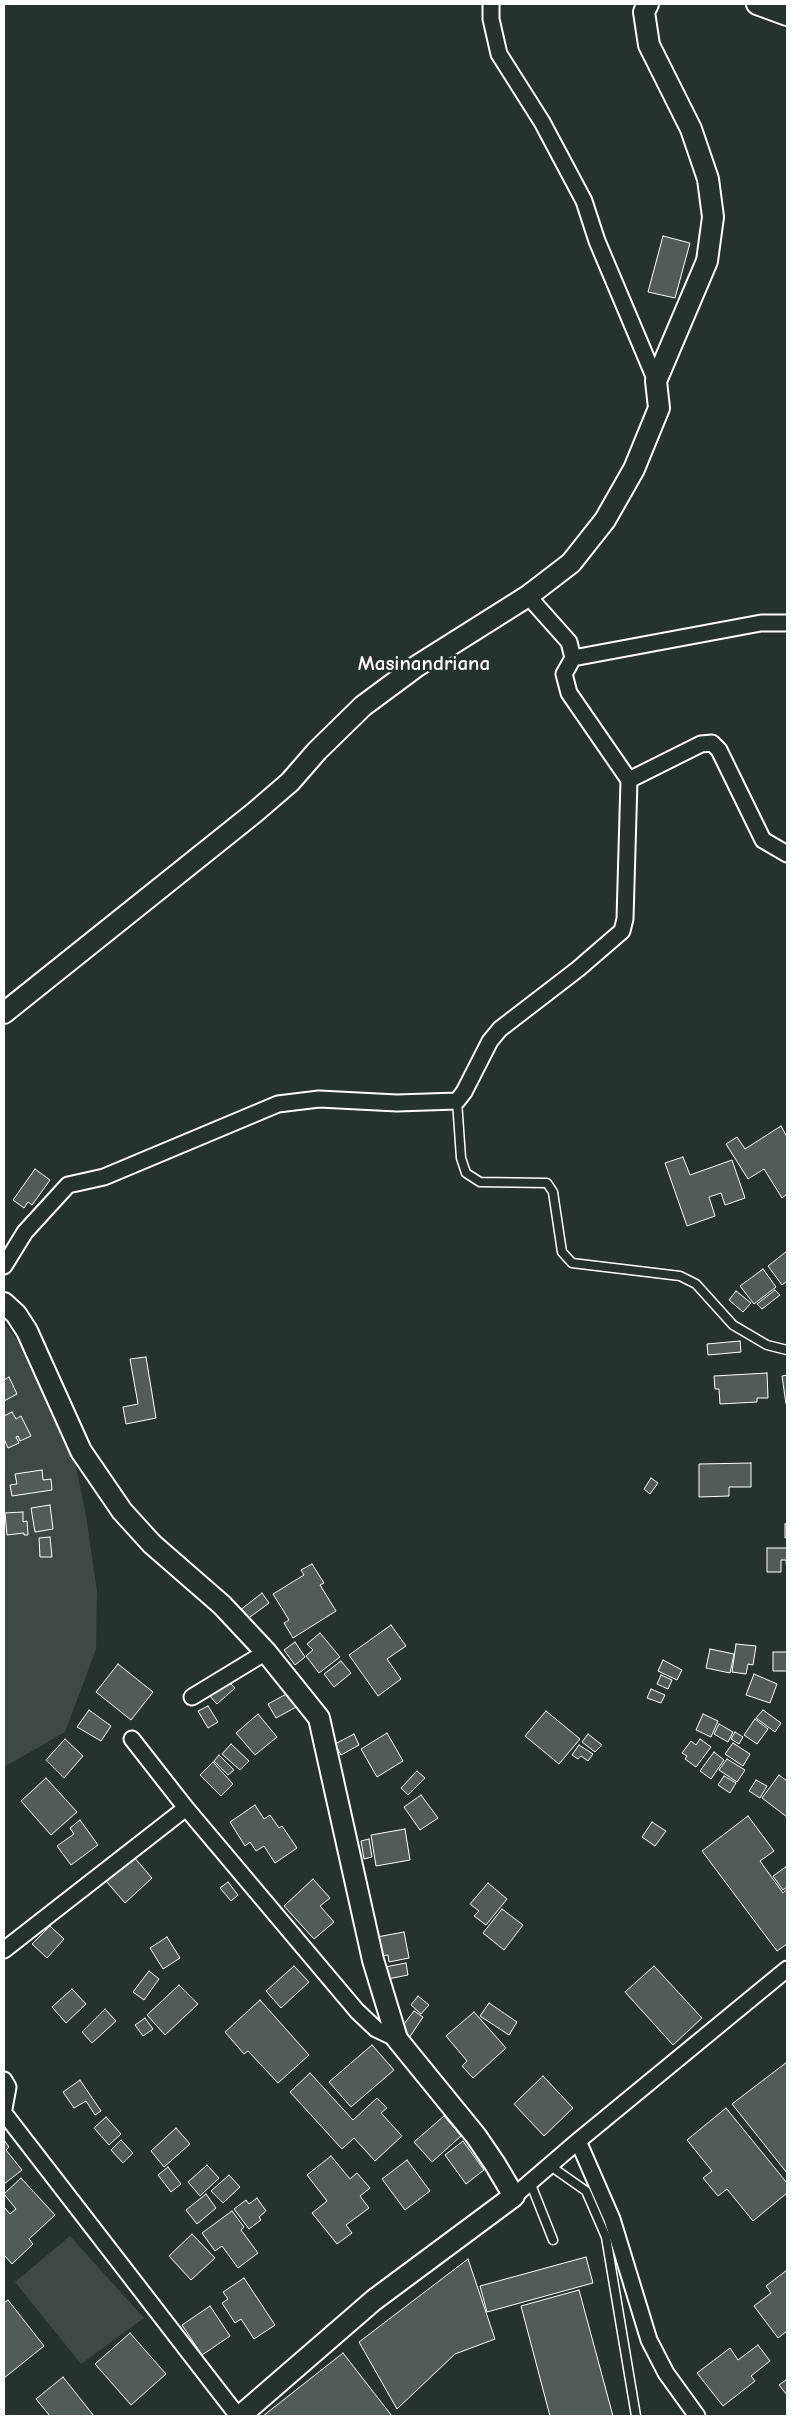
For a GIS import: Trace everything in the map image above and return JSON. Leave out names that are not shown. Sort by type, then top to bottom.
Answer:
[{"type":"street","points":[[4,1013],[254,813],[290,782],[317,750],[363,706],[404,675],[528,596],[571,563],[605,520],[634,469],[659,408],[656,382],[597,241],[584,201],[542,122],[499,54],[490,19],[491,4]]},
{"type":"street","points":[[648,4],[644,12],[649,45],[691,129],[708,179],[713,217],[707,261],[656,382]]},
{"type":"street","points":[[757,4],[787,16]]},
{"type":"street","points":[[4,1266],[25,1232],[68,1185],[104,1177],[278,1104],[319,1099],[397,1103],[457,1101],[464,1092],[490,1041],[500,1029],[578,969],[622,931],[625,919],[629,780],[569,693],[564,674],[573,658],[569,642],[528,596]]},
{"type":"street","points":[[573,658],[761,623],[787,623]]},
{"type":"street","points":[[629,780],[701,744],[712,743],[719,750],[763,840],[787,854]]},
{"type":"street","points":[[4,1303],[16,1314],[27,1331],[81,1451],[122,1511],[152,1544],[222,1605],[266,1652],[319,1718],[372,1960],[398,2039],[476,2136],[514,2196]]},
{"type":"street","points":[[192,1697],[266,1652]]},
{"type":"street","points":[[132,1739],[186,1808],[357,2012],[376,2029],[398,2039]]},
{"type":"street","points":[[4,1950],[186,1808]]},
{"type":"street","points":[[4,2080],[8,2087],[4,2111],[239,2416],[374,2300],[514,2196],[787,1969]]},
{"type":"street","points":[[578,2141],[612,2218],[649,2340],[666,2373],[698,2416]]},
{"type":"lane","points":[[457,1101],[461,1158],[466,1173],[480,1182],[547,1183],[553,1192],[562,1252],[572,1263],[680,1276],[696,1284],[733,1325],[767,1345],[787,1350]]},
{"type":"lane","points":[[550,2165],[586,2191],[606,2237],[636,2416]]},
{"type":"lane","points":[[530,2182],[553,2240]]},
{"type":"shaded area","points":[[4,1324],[36,1361],[71,1441],[86,1516],[97,1591],[96,1649],[65,1732],[4,1767]]},
{"type":"shaded area","points":[[70,2236],[144,2318],[81,2364],[15,2282]]},
{"type":"building","points":[[663,236],[690,243],[675,298],[648,292]]},
{"type":"building","points":[[781,1126],[787,1137],[787,1194],[782,1198],[764,1169],[748,1179],[726,1144],[737,1137],[745,1149]]},
{"type":"building","points":[[683,1157],[690,1175],[732,1160],[745,1198],[725,1205],[721,1193],[709,1197],[715,1216],[687,1226],[665,1163]]},
{"type":"building","points":[[35,1169],[50,1180],[32,1205],[28,1202],[24,1208],[13,1200]]},
{"type":"building","points":[[787,1251],[787,1281],[782,1285],[768,1266]]},
{"type":"building","points":[[763,1269],[776,1287],[754,1304],[740,1286]]},
{"type":"building","points":[[775,1290],[780,1295],[762,1309],[757,1304]]},
{"type":"building","points":[[736,1291],[751,1303],[743,1312],[729,1300]]},
{"type":"building","points":[[740,1341],[741,1352],[708,1355],[707,1344]]},
{"type":"building","points":[[146,1357],[156,1418],[126,1424],[123,1407],[138,1404],[130,1359]]},
{"type":"building","points":[[767,1373],[768,1398],[757,1398],[757,1402],[720,1404],[719,1389],[715,1389],[714,1376]]},
{"type":"building","points":[[787,1375],[787,1404],[786,1404],[782,1376]]},
{"type":"building","points":[[9,1377],[17,1394],[4,1401],[4,1380]]},
{"type":"building","points":[[12,1412],[16,1419],[21,1416],[31,1436],[20,1441],[18,1436],[16,1437],[19,1443],[8,1448],[4,1439],[4,1416]]},
{"type":"building","points":[[751,1463],[751,1487],[729,1487],[729,1496],[699,1497],[699,1464]]},
{"type":"building","points":[[42,1470],[43,1480],[51,1479],[52,1490],[12,1496],[10,1485],[17,1484],[15,1474]]},
{"type":"building","points":[[651,1478],[658,1483],[650,1494],[644,1489]]},
{"type":"building","points":[[50,1505],[53,1529],[35,1532],[31,1508]]},
{"type":"building","points":[[23,1512],[23,1522],[27,1521],[28,1535],[24,1535],[24,1533],[7,1535],[5,1513]]},
{"type":"building","points":[[785,1524],[787,1524],[787,1537],[785,1538]]},
{"type":"building","points":[[50,1537],[52,1557],[40,1557],[39,1538]]},
{"type":"building","points":[[767,1548],[787,1548],[787,1572],[786,1560],[781,1560],[781,1572],[767,1572]]},
{"type":"building","points":[[312,1564],[324,1583],[320,1585],[336,1611],[293,1638],[284,1623],[289,1620],[273,1594],[304,1575],[301,1570]]},
{"type":"building","points":[[262,1593],[269,1603],[246,1620],[239,1611]]},
{"type":"building","points":[[391,1625],[406,1646],[387,1659],[401,1679],[378,1696],[349,1655]]},
{"type":"building","points":[[320,1633],[340,1657],[319,1673],[306,1656],[313,1650],[307,1644]]},
{"type":"building","points":[[295,1642],[305,1657],[295,1665],[284,1650]]},
{"type":"building","points":[[736,1644],[756,1646],[753,1665],[748,1664],[746,1674],[732,1672]]},
{"type":"building","points":[[710,1649],[734,1654],[730,1673],[706,1668]]},
{"type":"building","points":[[773,1652],[787,1652],[787,1671],[773,1671]]},
{"type":"building","points":[[663,1660],[682,1670],[677,1680],[658,1671]]},
{"type":"building","points":[[341,1661],[351,1673],[334,1687],[324,1674]]},
{"type":"building","points":[[118,1664],[153,1692],[131,1720],[96,1692]]},
{"type":"building","points":[[754,1674],[777,1684],[770,1703],[746,1695]]},
{"type":"building","points":[[661,1675],[672,1680],[668,1689],[657,1684]]},
{"type":"building","points":[[225,1678],[235,1688],[217,1704],[208,1694]]},
{"type":"building","points":[[651,1689],[665,1695],[661,1703],[647,1698]]},
{"type":"building","points":[[290,1692],[298,1706],[276,1718],[268,1704]]},
{"type":"building","points":[[208,1706],[218,1722],[208,1728],[198,1711]]},
{"type":"building","points":[[89,1710],[111,1726],[101,1741],[77,1727]]},
{"type":"building","points":[[763,1710],[781,1723],[775,1732],[756,1718]]},
{"type":"building","points":[[546,1711],[580,1739],[559,1764],[525,1736]]},
{"type":"building","points":[[258,1714],[277,1737],[255,1755],[236,1733]]},
{"type":"building","points":[[703,1714],[718,1721],[711,1737],[696,1730]]},
{"type":"building","points":[[755,1719],[768,1729],[757,1744],[744,1735]]},
{"type":"building","points":[[719,1724],[733,1732],[728,1742],[714,1734]]},
{"type":"building","points":[[735,1732],[743,1737],[739,1744],[731,1739]]},
{"type":"building","points":[[387,1733],[403,1761],[377,1777],[361,1749]]},
{"type":"building","points":[[354,1734],[359,1745],[341,1755],[335,1744]]},
{"type":"building","points":[[588,1734],[602,1745],[595,1752],[582,1742]]},
{"type":"building","points":[[65,1739],[83,1756],[64,1778],[46,1760]]},
{"type":"building","points":[[700,1739],[711,1747],[696,1767],[685,1759],[687,1756],[682,1753],[691,1741],[696,1745]]},
{"type":"building","points":[[733,1743],[750,1754],[743,1766],[725,1754]]},
{"type":"building","points":[[231,1744],[249,1761],[240,1770],[222,1754]]},
{"type":"building","points":[[579,1745],[593,1754],[588,1761],[581,1756],[578,1759],[572,1755]]},
{"type":"building","points":[[714,1752],[724,1760],[711,1779],[700,1771]]},
{"type":"building","points":[[219,1755],[234,1770],[228,1775],[214,1761]]},
{"type":"building","points":[[727,1759],[745,1770],[737,1782],[719,1770]]},
{"type":"building","points":[[213,1762],[233,1784],[221,1796],[200,1775]]},
{"type":"building","points":[[417,1771],[425,1778],[408,1795],[401,1788]]},
{"type":"building","points":[[779,1775],[787,1781],[787,1817],[762,1798]]},
{"type":"building","points":[[724,1776],[736,1783],[730,1793],[718,1785]]},
{"type":"building","points":[[46,1778],[77,1812],[51,1835],[21,1801]]},
{"type":"building","points":[[756,1780],[767,1786],[760,1798],[749,1791]]},
{"type":"building","points":[[421,1795],[438,1818],[420,1830],[404,1807]]},
{"type":"building","points":[[255,1805],[264,1819],[270,1815],[279,1828],[282,1826],[297,1848],[275,1863],[264,1846],[256,1851],[250,1842],[245,1846],[230,1822]]},
{"type":"building","points":[[748,1816],[774,1851],[760,1861],[783,1893],[787,1889],[787,1944],[777,1951],[702,1851]]},
{"type":"building","points":[[80,1820],[98,1845],[71,1865],[57,1846],[74,1834],[70,1828]]},
{"type":"building","points":[[652,1822],[666,1831],[655,1846],[642,1837]]},
{"type":"building","points":[[405,1829],[410,1860],[376,1866],[371,1835]]},
{"type":"building","points":[[369,1839],[372,1857],[364,1859],[361,1841]]},
{"type":"building","points":[[133,1856],[152,1878],[125,1903],[106,1881]]},
{"type":"building","points":[[787,1866],[787,1887],[783,1890],[773,1876]]},
{"type":"building","points":[[313,1879],[330,1898],[320,1906],[334,1922],[314,1939],[284,1906]]},
{"type":"building","points":[[228,1882],[238,1895],[231,1901],[220,1888]]},
{"type":"building","points":[[488,1883],[507,1899],[486,1925],[474,1916],[479,1911],[470,1904]]},
{"type":"building","points":[[502,1909],[523,1925],[504,1950],[483,1933]]},
{"type":"building","points":[[50,1926],[64,1939],[47,1958],[32,1944]]},
{"type":"building","points":[[404,1932],[409,1958],[389,1962],[388,1955],[381,1956],[377,1937]]},
{"type":"building","points":[[167,1937],[180,1958],[163,1969],[150,1948]]},
{"type":"building","points":[[406,1963],[408,1975],[388,1979],[385,1967]]},
{"type":"building","points":[[294,1966],[309,1982],[281,2008],[266,1991]]},
{"type":"building","points":[[654,1966],[702,2018],[673,2045],[625,1992]]},
{"type":"building","points":[[149,1971],[159,1979],[144,2000],[133,1992]]},
{"type":"building","points":[[179,1985],[198,2004],[165,2035],[147,2015]]},
{"type":"building","points":[[72,1989],[86,2004],[66,2023],[52,2007]]},
{"type":"building","points":[[418,1996],[429,2005],[421,2014],[411,2005]]},
{"type":"building","points":[[260,2000],[309,2055],[278,2083],[248,2051],[244,2054],[225,2032]]},
{"type":"building","points":[[489,2003],[517,2022],[509,2035],[480,2016]]},
{"type":"building","points":[[105,2009],[116,2021],[92,2043],[82,2032]]},
{"type":"building","points":[[414,2011],[423,2017],[409,2038],[404,2024]]},
{"type":"building","points":[[474,2012],[506,2048],[473,2078],[462,2066],[467,2061],[446,2036]]},
{"type":"building","points":[[145,2018],[153,2029],[143,2036],[135,2025]]},
{"type":"building","points":[[372,2045],[394,2070],[351,2107],[329,2082]]},
{"type":"building","points":[[787,2062],[787,2173],[732,2104]]},
{"type":"building","points":[[310,2073],[353,2120],[377,2098],[387,2108],[381,2113],[402,2136],[375,2161],[354,2138],[342,2149],[290,2092]]},
{"type":"building","points":[[543,2076],[573,2108],[544,2136],[514,2104]]},
{"type":"building","points":[[80,2080],[101,2111],[95,2115],[86,2101],[74,2108],[63,2092]]},
{"type":"building","points":[[726,2108],[787,2183],[787,2193],[753,2221],[727,2189],[718,2196],[703,2178],[712,2171],[687,2140]]},
{"type":"building","points":[[444,2116],[461,2136],[432,2162],[414,2142]]},
{"type":"building","points":[[106,2117],[121,2134],[109,2145],[94,2128]]},
{"type":"building","points":[[176,2128],[190,2144],[164,2167],[151,2151]]},
{"type":"building","points":[[4,2140],[9,2147],[6,2150],[22,2170],[4,2184]]},
{"type":"building","points":[[121,2140],[133,2153],[123,2163],[111,2150]]},
{"type":"building","points":[[463,2141],[484,2170],[466,2184],[445,2155]]},
{"type":"building","points":[[331,2156],[350,2179],[357,2173],[370,2188],[360,2196],[369,2208],[346,2225],[352,2233],[337,2244],[312,2213],[327,2201],[307,2175]]},
{"type":"building","points":[[407,2160],[430,2191],[405,2210],[382,2179]]},
{"type":"building","points":[[207,2165],[219,2178],[200,2196],[188,2182]]},
{"type":"building","points":[[168,2167],[181,2184],[171,2192],[158,2175]]},
{"type":"building","points":[[229,2175],[240,2187],[223,2203],[211,2191]]},
{"type":"building","points":[[21,2178],[55,2215],[29,2239],[33,2244],[12,2264],[4,2255],[4,2207],[10,2214],[16,2209],[4,2194]]},
{"type":"building","points":[[206,2194],[216,2208],[197,2224],[186,2210]]},
{"type":"building","points":[[257,2198],[266,2211],[259,2217],[261,2220],[249,2229],[234,2209],[246,2200],[249,2204]]},
{"type":"building","points":[[232,2211],[244,2227],[241,2230],[258,2253],[238,2268],[222,2246],[215,2251],[202,2233]]},
{"type":"building","points":[[192,2234],[215,2258],[191,2280],[169,2256]]},
{"type":"building","points":[[586,2257],[593,2283],[487,2312],[480,2286]]},
{"type":"building","points":[[468,2259],[495,2339],[455,2354],[397,2409],[359,2342]]},
{"type":"building","points":[[787,2270],[787,2331],[778,2338],[754,2306],[771,2293],[766,2286]]},
{"type":"building","points":[[244,2278],[275,2325],[254,2339],[241,2319],[235,2323],[222,2303],[228,2299],[223,2292]]},
{"type":"building","points":[[579,2290],[613,2416],[550,2416],[521,2306]]},
{"type":"building","points":[[8,2300],[44,2346],[4,2378],[4,2303]]},
{"type":"building","points":[[210,2306],[230,2336],[202,2355],[182,2325]]},
{"type":"building","points":[[130,2333],[166,2374],[131,2405],[95,2364]]},
{"type":"building","points":[[758,2345],[770,2361],[751,2376],[755,2381],[723,2406],[697,2373],[730,2348],[738,2360]]},
{"type":"building","points":[[343,2353],[392,2416],[263,2416]]},
{"type":"building","points":[[63,2377],[94,2416],[50,2416],[36,2399]]},
{"type":"building","points":[[787,2379],[787,2395],[779,2385]]},
{"type":"district","name":"Masinandriana","points":[[424,664]]}]
